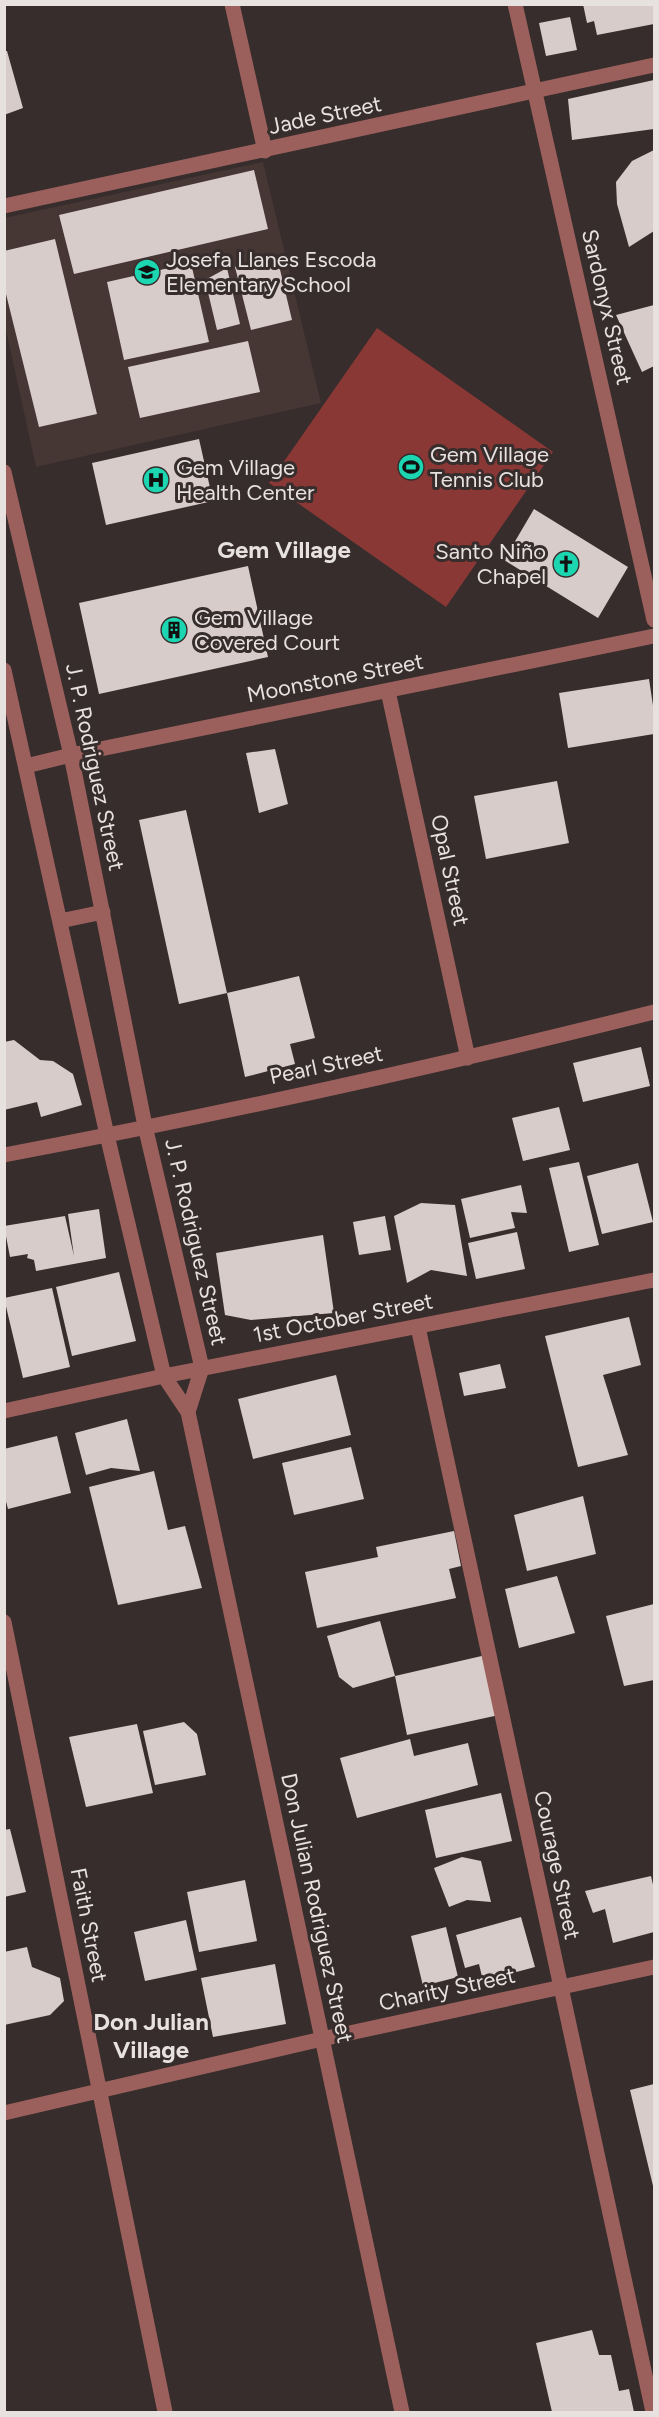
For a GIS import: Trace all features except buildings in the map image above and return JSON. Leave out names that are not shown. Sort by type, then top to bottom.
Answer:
[{"type":"street","points":[[232,4],[265,151]]},
{"type":"street","name":"Sardonyx Street","points":[[515,4],[654,620]]},
{"type":"street","name":"Jade Street","points":[[4,206],[654,65]]},
{"type":"street","name":"J. P. Rodriguez Street","points":[[4,472],[8,506],[71,754],[146,1126],[202,1368],[188,1412]]},
{"type":"street","name":"Moonstone Street","points":[[26,766],[71,754],[654,636]]},
{"type":"street","points":[[4,670],[107,1135],[164,1376],[188,1412]]},
{"type":"street","name":"Opal Street","points":[[388,691],[468,1059]]},
{"type":"street","points":[[60,921],[103,912]]},
{"type":"street","name":"Pearl Street","points":[[4,1155],[468,1059],[654,1012]]},
{"type":"street","name":"1st October Street","points":[[4,1412],[202,1368],[654,1280]]},
{"type":"street","name":"Courage Street","points":[[418,1327],[653,2412]]},
{"type":"street","name":"Don Julian Rodriguez Street","points":[[188,1412],[402,2412]]},
{"type":"street","name":"Faith Street","points":[[4,1622],[165,2412]]},
{"type":"street","name":"Charity Street","points":[[4,2113],[322,2039],[654,1967]]},
{"type":"shaded area","name":"Josefa Llanes Escoda Elementary School","points":[[263,162],[321,403],[36,467],[5,326],[4,218]]},
{"type":"shaded area","name":"Gem Village Tennis Club","points":[[377,328],[553,452],[446,607],[269,483]]},
{"type":"place","name":"Josefa Llanes Escoda Elementary School","points":[[147,272]]},
{"type":"place","name":"Gem Village Tennis Club","points":[[411,467]]},
{"type":"place","name":"Gem Village Health Center","points":[[156,480]]},
{"type":"place","name":"Santo Niño Chapel","points":[[566,564]]},
{"type":"place","name":"Gem Village Covered Court","points":[[174,630]]},
{"type":"district","name":"Gem Village","points":[[284,549]]},
{"type":"district","name":"Don Julian Village","points":[[151,2035]]}]
